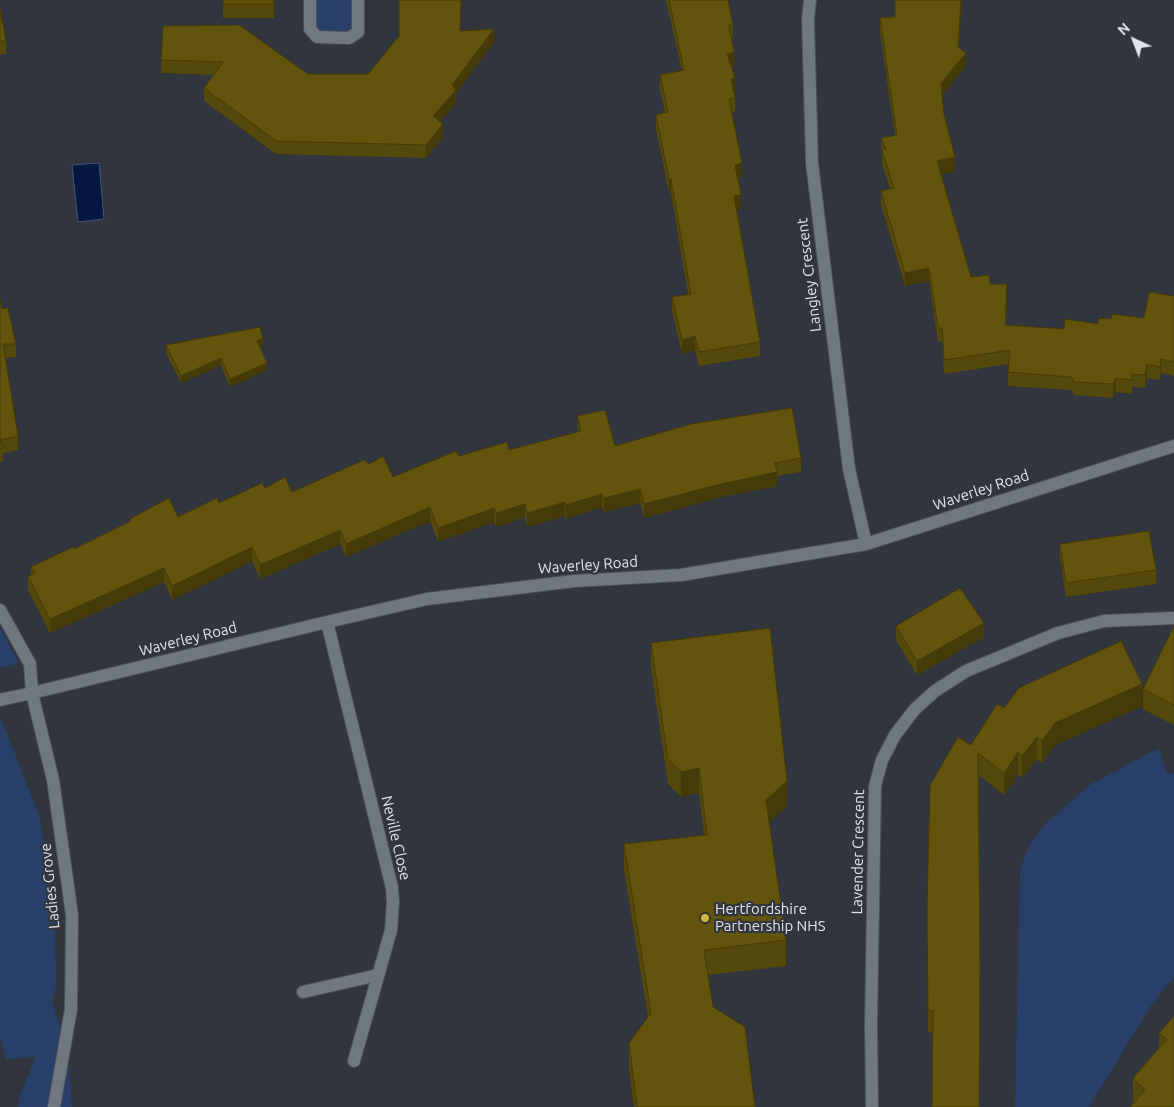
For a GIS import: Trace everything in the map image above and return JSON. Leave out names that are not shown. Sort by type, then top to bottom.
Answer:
[{"type":"street","points":[[310,0],[310,29],[317,37],[349,38],[358,32],[358,0]]},
{"type":"street","name":"Langley Crescent","points":[[810,0],[808,19],[812,163],[849,468],[866,544]]},
{"type":"street","name":"Waverley Road","points":[[0,700],[428,599],[574,581],[682,575],[866,544],[1174,446]]},
{"type":"street","name":"Ladies Grove","points":[[0,610],[30,664],[32,693],[53,780],[72,915],[71,1009],[54,1107]]},
{"type":"street","name":"Lavender Crescent","points":[[872,1107],[871,1024],[875,786],[882,760],[895,735],[915,709],[935,691],[966,671],[1058,633],[1104,621],[1174,618]]},
{"type":"street","name":"Neville Close","points":[[327,622],[392,888],[393,902],[391,930],[354,1061]]},
{"type":"street","points":[[303,992],[378,975]]},
{"type":"shaded area","points":[[315,0],[353,0],[352,29],[345,34],[320,33],[316,27]]},
{"type":"shaded area","points":[[99,163],[104,219],[78,222],[72,165]]},
{"type":"shaded area","points":[[0,628],[18,662],[0,668]]},
{"type":"shaded area","points":[[0,716],[39,815],[51,882],[55,919],[56,987],[52,1001],[68,1052],[72,1107],[18,1107],[20,1095],[36,1056],[6,1060],[0,1035]]},
{"type":"shaded area","points":[[1159,748],[1166,772],[1174,774],[1174,977],[1152,1004],[1089,1107],[1015,1107],[1020,869],[1029,846],[1047,822],[1091,784]]},
{"type":"building","points":[[223,0],[274,0],[274,4],[223,4]]},
{"type":"building","points":[[399,0],[461,0],[460,31],[494,29],[452,85],[456,90],[433,116],[443,124],[426,145],[276,141],[204,88],[223,62],[161,60],[163,26],[239,25],[308,74],[368,74],[399,36]]},
{"type":"building","points":[[669,0],[728,0],[733,25],[729,25],[734,52],[727,54],[735,78],[731,79],[735,98],[729,99],[742,163],[735,165],[741,195],[734,196],[760,342],[699,352],[695,336],[682,340],[672,297],[691,294],[671,179],[669,179],[656,115],[668,112],[660,75],[684,70]]},
{"type":"building","points":[[895,0],[961,0],[958,47],[966,53],[941,83],[944,114],[955,157],[937,161],[971,277],[989,275],[990,284],[1007,284],[1005,325],[1064,329],[1065,319],[1098,324],[1099,318],[1111,319],[1112,314],[1144,318],[1149,292],[1174,296],[1174,362],[1161,359],[1160,367],[1147,364],[1145,375],[1132,374],[1132,380],[1116,378],[1113,384],[1074,382],[1071,377],[1008,372],[1010,350],[944,360],[942,328],[938,328],[929,268],[905,273],[881,191],[894,188],[882,150],[886,149],[881,138],[897,135],[880,18],[895,17]]},
{"type":"building","points":[[0,8],[6,41],[0,41]]},
{"type":"building","points":[[0,298],[2,309],[8,308],[16,344],[3,344],[18,436],[0,440]]},
{"type":"building","points":[[260,327],[263,338],[257,341],[267,363],[230,379],[221,358],[181,376],[166,345]]},
{"type":"building","points":[[792,408],[801,458],[775,463],[777,472],[644,504],[640,489],[604,498],[602,494],[566,505],[565,502],[527,513],[525,504],[496,513],[494,508],[438,528],[430,507],[346,544],[340,530],[260,565],[252,547],[172,586],[164,568],[50,619],[28,576],[35,573],[31,567],[73,547],[74,549],[131,521],[130,519],[169,498],[178,517],[217,498],[219,503],[262,483],[265,488],[285,477],[292,492],[364,460],[369,464],[383,456],[393,477],[456,451],[459,456],[507,442],[509,450],[581,431],[577,416],[605,410],[615,446],[691,424]]},
{"type":"building","points":[[1149,531],[1156,570],[1066,583],[1060,544]]},
{"type":"building","points":[[960,588],[984,623],[917,661],[896,626]]},
{"type":"building","points":[[1174,626],[1174,705],[1143,689]]},
{"type":"building","name":"Hertfordshire Partnership NHS","points":[[770,628],[787,781],[766,800],[786,940],[704,950],[713,1007],[745,1027],[755,1107],[637,1107],[629,1043],[651,1013],[624,844],[707,835],[699,768],[681,772],[668,759],[651,643]]},
{"type":"building","points":[[1121,641],[1142,684],[1055,723],[1042,741],[1037,737],[1022,756],[1018,752],[1004,773],[978,753],[979,1107],[932,1107],[933,1011],[928,1010],[927,910],[930,785],[958,737],[971,745],[997,704],[1004,708],[1019,688]]},
{"type":"building","points":[[1174,1016],[1174,1107],[1130,1107],[1145,1090],[1133,1078],[1167,1039],[1159,1033]]},
{"type":"place","name":"Hertfordshire Partnership NHS","points":[[705,918]]}]
